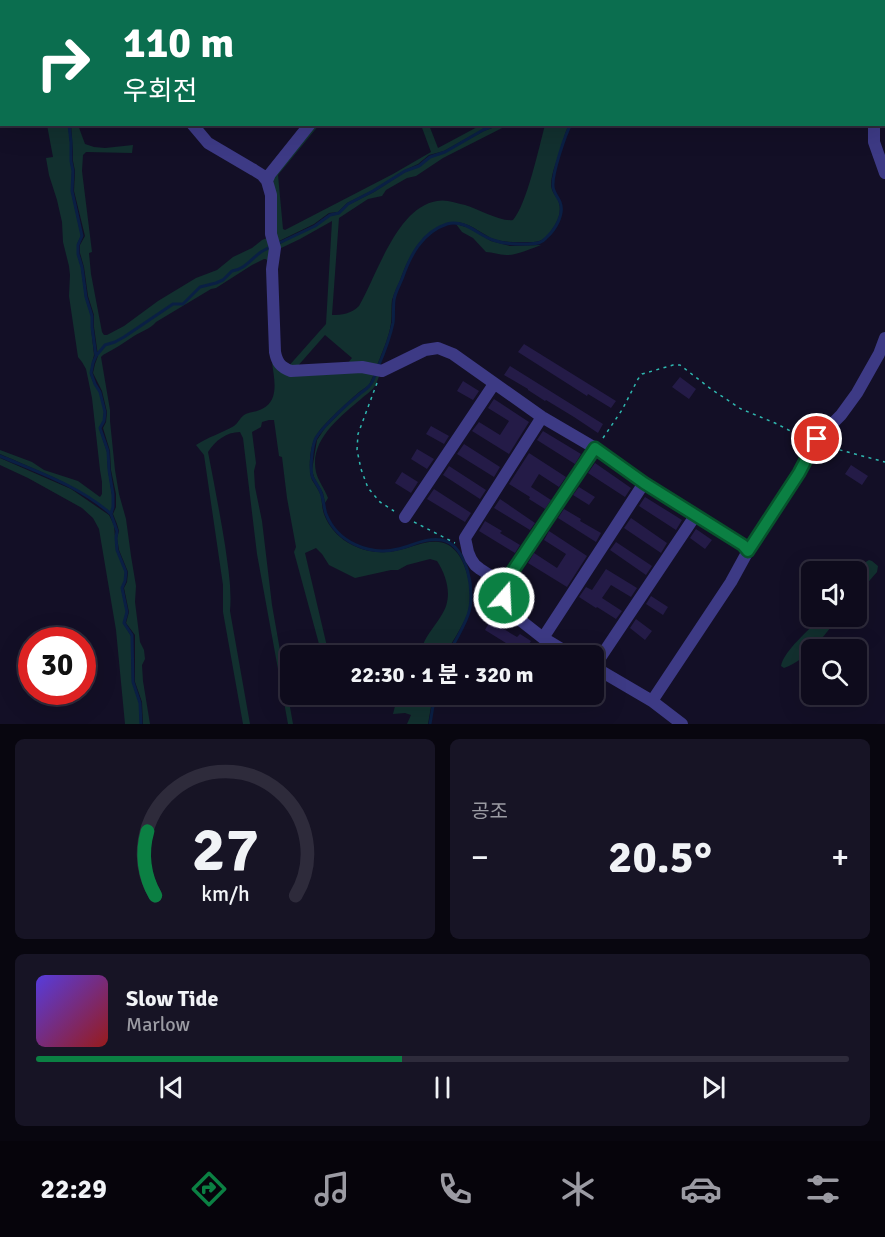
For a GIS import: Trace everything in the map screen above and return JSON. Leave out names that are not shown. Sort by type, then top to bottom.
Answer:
[{"type":"street","points":[[194,126],[208,142],[254,170],[267,181],[271,195],[271,234],[275,248],[272,269],[275,352],[280,366],[291,371],[362,367],[382,371],[425,350],[438,348],[453,354],[542,417],[595,448],[644,483],[743,545],[748,551]]},
{"type":"street","points":[[267,181],[270,174],[308,126]]},
{"type":"street","points":[[874,126],[874,142],[885,173]]},
{"type":"street","points":[[652,701],[731,582],[748,551],[799,473],[815,443],[841,415],[857,393],[879,354],[885,338]]},
{"type":"street","points":[[405,518],[494,384]]},
{"type":"street","points":[[542,417],[465,538],[468,552],[475,565],[500,582],[504,598],[515,616],[555,645]]},
{"type":"street","points":[[502,587],[595,448]]},
{"type":"street","points":[[543,638],[644,483]]},
{"type":"street","points":[[604,652],[695,516]]},
{"type":"street","points":[[604,673],[652,701],[682,724]]},
{"type":"path","points":[[595,448],[622,410],[642,374],[680,365],[741,409],[815,443],[885,462]]},
{"type":"path","points":[[382,371],[357,442],[359,459],[368,488],[380,502],[468,552]]},
{"type":"green space","points":[[47,126],[68,126],[72,171],[71,191],[81,236],[77,244],[77,254],[91,316],[94,355],[90,374],[100,392],[104,412],[99,428],[107,452],[113,507],[110,512],[71,486],[0,454],[0,450],[32,462],[44,470],[78,481],[100,497],[102,494],[92,398],[86,369],[78,357],[62,222],[46,158],[53,157]]},
{"type":"green space","points":[[71,126],[78,126],[85,144],[94,147],[133,145],[132,153],[86,152],[83,155],[82,171],[92,252],[89,253],[91,274],[104,335],[124,326],[158,301],[196,278],[217,270],[233,257],[267,238],[268,234],[270,265],[264,259],[252,265],[101,357],[110,410],[115,470],[126,519],[136,586],[135,602],[140,642],[145,659],[142,665],[143,681],[150,724],[143,724],[142,702],[135,682],[135,635],[126,623],[129,612],[124,588],[128,572],[119,550],[117,538],[119,531],[113,514],[116,507],[116,494],[110,451],[103,428],[107,412],[102,391],[93,373],[98,356],[94,315],[80,253],[80,245],[85,236],[74,191]]},
{"type":"green space","points":[[313,126],[318,126],[278,175],[283,229],[285,230],[431,152],[421,126],[429,126],[438,148],[479,126],[491,126],[444,151],[429,155],[418,164],[347,203],[338,212],[329,213],[314,224],[277,242],[273,176]]},
{"type":"green space","points":[[497,126],[506,126],[443,158],[416,176],[407,178],[386,190],[382,196],[368,199],[339,218],[332,315],[346,314],[359,306],[399,229],[423,206],[437,201],[447,201],[502,219],[513,220],[528,189],[545,126],[569,126],[551,181],[560,213],[548,235],[536,242],[509,242],[491,238],[458,222],[436,228],[421,240],[406,265],[392,300],[390,329],[377,366],[347,364],[352,358],[325,335],[296,368],[287,368],[326,324],[332,221],[277,250],[277,246],[330,216],[339,214],[348,205],[405,172],[420,166],[431,157]]},
{"type":"green space","points":[[456,224],[469,228],[491,241],[510,246],[541,245],[510,255],[486,252]]},
{"type":"green space","points":[[272,362],[278,368],[375,372],[369,385],[327,422],[313,444],[310,471],[321,496],[324,514],[336,533],[345,541],[365,550],[388,552],[434,542],[449,545],[462,561],[467,572],[470,595],[467,615],[451,645],[423,645],[447,603],[448,588],[437,561],[430,559],[407,565],[398,570],[355,578],[329,565],[316,548],[305,553],[327,645],[319,645],[294,552],[296,547],[274,420],[262,422],[261,427],[252,432],[256,463],[255,487],[280,650],[280,680],[257,554],[243,438],[240,432],[226,435],[208,452],[225,545],[230,586],[230,611],[250,724],[243,724],[223,612],[223,585],[204,455],[196,445],[234,426],[246,414],[268,405],[274,395]]},
{"type":"green space","points":[[380,373],[374,388],[328,430],[317,450],[316,472],[328,498],[325,503],[323,493],[312,470],[317,440],[325,428],[370,386],[376,375]]},
{"type":"green space","points":[[0,458],[71,489],[109,515],[114,525],[116,550],[125,572],[121,588],[126,612],[123,623],[131,636],[132,682],[139,703],[140,724],[125,724],[116,630],[99,529],[93,518],[82,508],[0,465]]},
{"type":"green space","points":[[867,561],[872,561],[878,566],[877,572],[867,584]]},
{"type":"green space","points":[[811,627],[831,627],[821,639],[801,639],[801,659],[784,668],[781,666],[783,660]]},
{"type":"green space","points":[[285,705],[290,705],[293,724],[288,724]]},
{"type":"green space","points":[[395,705],[431,705],[428,724],[407,724],[411,715],[393,714]]},
{"type":"building","points":[[524,344],[616,401],[611,408],[588,394],[587,396],[518,352]]},
{"type":"building","points":[[510,366],[603,424],[598,433],[504,375]]},
{"type":"building","points":[[680,377],[696,389],[689,399],[672,387]]},
{"type":"building","points":[[463,381],[479,391],[473,400],[457,391]]},
{"type":"building","points":[[494,399],[529,422],[509,454],[472,431],[479,422],[500,435],[509,421],[488,408]]},
{"type":"building","points":[[431,426],[449,436],[444,444],[426,434]]},
{"type":"building","points":[[543,431],[581,454],[575,464],[537,440]]},
{"type":"building","points":[[464,444],[500,467],[494,477],[457,454]]},
{"type":"building","points":[[417,449],[434,459],[427,469],[411,459]]},
{"type":"building","points":[[529,453],[566,477],[559,487],[539,474],[531,487],[551,500],[545,509],[509,484]]},
{"type":"building","points":[[595,463],[631,488],[625,497],[588,473]]},
{"type":"building","points":[[851,465],[868,476],[862,485],[845,474]]},
{"type":"building","points":[[449,466],[486,490],[480,499],[443,475]]},
{"type":"building","points":[[402,472],[418,482],[411,493],[395,483]]},
{"type":"building","points":[[579,487],[595,497],[589,505],[573,495]]},
{"type":"building","points":[[434,489],[471,513],[465,522],[427,499]]},
{"type":"building","points":[[645,497],[682,520],[676,530],[639,506]]},
{"type":"building","points":[[500,499],[535,523],[530,530],[494,508]]},
{"type":"building","points":[[564,509],[601,533],[596,542],[558,518]]},
{"type":"building","points":[[631,518],[667,543],[661,553],[624,528]]},
{"type":"building","points":[[485,521],[520,545],[515,553],[479,531]]},
{"type":"building","points":[[696,529],[712,540],[705,549],[690,538]]},
{"type":"building","points":[[549,531],[587,556],[567,587],[528,563],[534,553],[557,568],[566,554],[544,540]]},
{"type":"building","points":[[616,542],[652,566],[646,575],[610,550]]},
{"type":"building","points":[[606,569],[637,588],[631,597],[611,585],[602,598],[622,611],[616,619],[579,597],[586,587],[592,590]]},
{"type":"building","points":[[651,596],[668,607],[663,615],[646,604]]},
{"type":"building","points":[[636,619],[652,631],[645,640],[630,628]]},
{"type":"building","points":[[490,621],[517,637],[520,634],[531,641],[528,645],[509,645],[485,630]]},
{"type":"waterway","points":[[69,126],[73,171],[72,191],[82,236],[78,245],[78,254],[92,316],[96,356],[91,373],[100,392],[105,412],[100,428],[108,451],[113,494],[111,514],[117,531],[117,550],[126,572],[122,588],[127,612],[124,623],[132,635],[133,682],[140,703],[141,724]]},
{"type":"waterway","points":[[277,244],[315,226],[330,215],[339,213],[348,204],[405,171],[419,166],[430,157],[445,152],[492,126]]},
{"type":"waterway","points":[[378,367],[392,329],[396,292],[413,254],[431,233],[447,224],[454,223],[466,226],[497,241],[525,244],[541,242],[553,231],[561,212],[560,202],[553,188],[553,180],[559,155],[570,126]]},
{"type":"waterway","points":[[96,356],[105,345],[124,337],[173,304],[183,304],[200,287],[223,280],[232,271],[244,266],[270,247]]},
{"type":"waterway","points":[[376,373],[368,387],[340,411],[315,440],[312,453],[312,476],[323,498],[325,512],[331,524],[355,545],[387,551],[436,539],[451,544],[458,551],[468,572],[471,595],[468,615],[453,645]]},
{"type":"waterway","points":[[0,456],[86,495],[111,514]]},
{"type":"waterway","points":[[430,724],[433,705]]},
{"type":"route","points":[[504,598],[502,587],[595,448],[644,483],[743,545],[748,551],[799,473],[817,439]]}]
